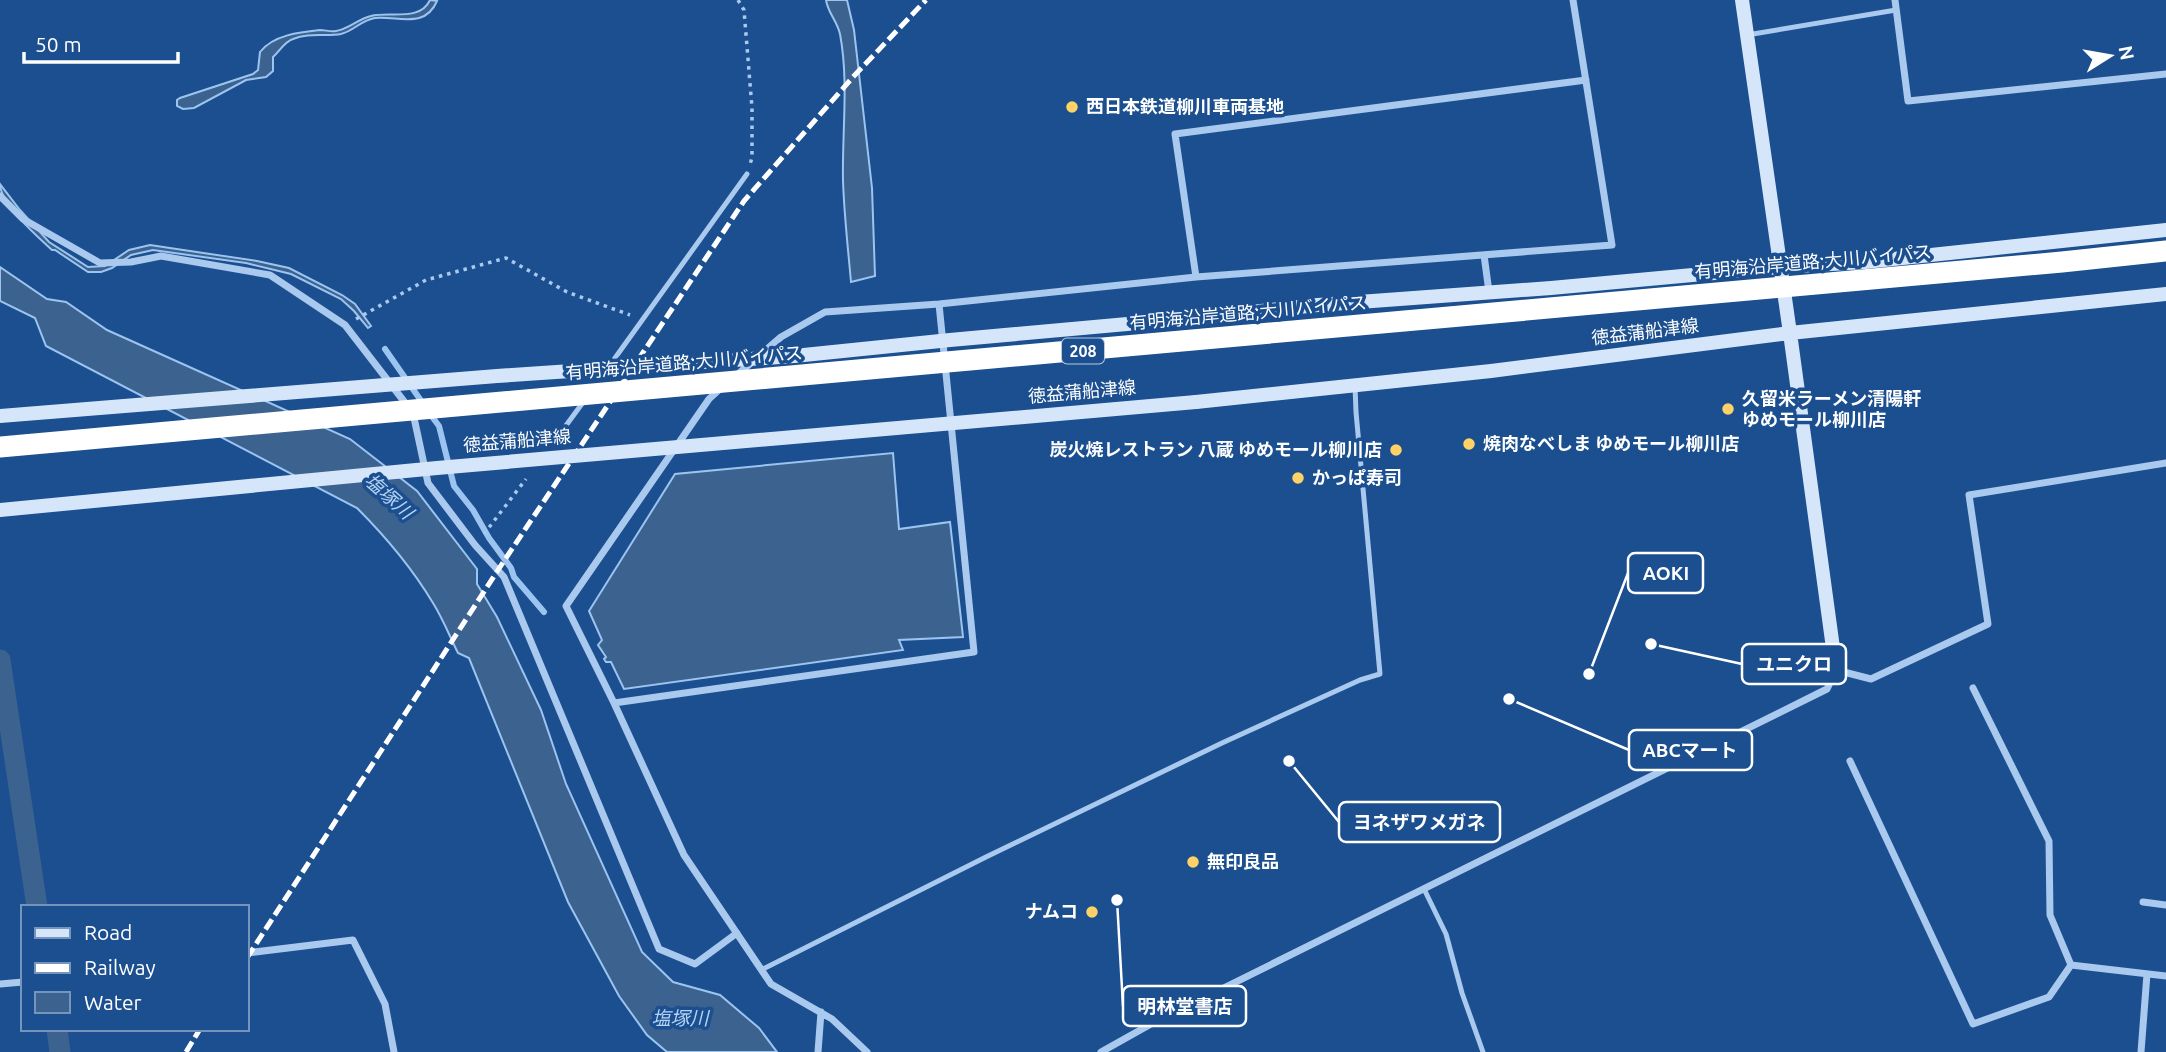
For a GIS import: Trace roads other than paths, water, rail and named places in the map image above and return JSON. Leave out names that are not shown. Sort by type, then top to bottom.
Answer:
[{"type":"highway","name":"有明海沿岸道路;大川バイパス","points":[[0,447],[2166,251]]},
{"type":"main road","points":[[1742,0],[1836,670]]},
{"type":"main road","points":[[0,416],[497,376],[794,356],[1318,305],[1866,262],[2166,230]]},
{"type":"main road","name":"徳益蒲船津線","points":[[0,510],[424,469],[1196,402],[1491,372],[1790,333],[2166,294]]},
{"type":"street","points":[[867,1052],[832,1019],[771,984],[761,970],[684,855],[566,606],[709,399],[781,337],[825,312],[939,304],[1196,277],[1612,245],[1573,0]]},
{"type":"street","points":[[1895,0],[1908,101],[2166,74]]},
{"type":"street","points":[[1196,277],[1175,134],[1586,80]]},
{"type":"street","points":[[0,196],[23,219],[100,262],[131,262],[161,256],[270,275],[345,325],[413,413],[428,483],[475,545],[504,577],[659,949],[695,964],[737,933]]},
{"type":"street","points":[[1484,255],[1490,293]]},
{"type":"street","points":[[614,703],[974,652],[939,304]]},
{"type":"street","points":[[1101,1052],[1151,1024],[1827,688],[1836,670],[1871,679],[1988,624],[1969,495],[2166,463]]},
{"type":"street","points":[[1973,688],[2049,841],[2050,915],[2071,965]]},
{"type":"street","points":[[1850,761],[1973,1024],[2049,998],[2071,965]]},
{"type":"street","points":[[2143,902],[2166,905]]},
{"type":"street","points":[[248,953],[354,940],[385,1004],[394,1052]]},
{"type":"street","points":[[2071,965],[2166,976]]},
{"type":"street","points":[[2141,1052],[2147,974]]},
{"type":"street","points":[[0,984],[21,982]]},
{"type":"street","points":[[818,1052],[821,1012]]},
{"type":"lane","points":[[1747,35],[1896,10]]},
{"type":"lane","points":[[605,372],[747,174]]},
{"type":"lane","points":[[559,435],[597,383]]},
{"type":"lane","points":[[761,970],[1222,743],[1360,680],[1381,674],[1355,386]]},
{"type":"lane","points":[[1424,889],[1446,934],[1462,993],[1483,1052]]},
{"type":"water","points":[[430,0],[437,1],[432,10],[418,18],[375,18],[341,34],[305,36],[290,40],[273,57],[273,71],[266,77],[246,80],[194,108],[183,109],[177,106],[177,100],[180,98],[253,74],[258,70],[260,52],[279,38],[304,32],[341,30],[371,16],[412,13],[425,7]]},
{"type":"water","points":[[826,0],[847,0],[854,30],[872,188],[875,276],[851,282],[843,180],[843,52],[839,29]]},
{"type":"water","points":[[0,184],[49,242],[88,267],[105,266],[129,250],[150,245],[257,261],[289,268],[342,295],[355,304],[371,326],[368,328],[341,299],[291,274],[246,263],[153,250],[131,255],[101,272],[88,272],[52,250],[29,228],[6,201]]},
{"type":"water","name":"塩塚川","points":[[0,267],[47,299],[66,302],[107,330],[350,439],[417,491],[477,569],[477,584],[497,617],[541,710],[566,784],[642,952],[673,982],[720,995],[759,1028],[777,1052],[667,1052],[647,1035],[619,996],[568,902],[469,658],[458,653],[437,609],[407,565],[357,508],[46,346],[35,318],[0,301]]},
{"type":"water","points":[[893,453],[899,529],[950,522],[963,637],[899,640],[903,650],[624,689],[611,662],[604,659],[606,657],[598,645],[602,640],[589,611],[675,474]]},
{"type":"waterway","points":[[385,349],[424,405]]},
{"type":"waterway","points":[[430,414],[439,426],[454,486],[473,510],[511,568],[514,577],[544,612]]},
{"type":"waterway","points":[[0,660],[37,905]]},
{"type":"waterway","points":[[57,1031],[60,1052]]},
{"type":"railway","points":[[248,956],[498,570],[744,201],[853,77],[926,0]]},
{"type":"railway","points":[[186,1052],[199,1031]]},
{"type":"place","name":"西日本鉄道柳川車両基地","points":[[1072,107]]},
{"type":"place","name":"久留米ラーメン清陽軒 ゆめモール柳川店","points":[[1728,409]]},
{"type":"place","name":"焼肉なべしま ゆめモール柳川店","points":[[1469,444]]},
{"type":"place","name":"炭火焼レストラン 八蔵 ゆめモール柳川店","points":[[1396,450]]},
{"type":"place","name":"かっぱ寿司","points":[[1298,478]]},
{"type":"place","name":"ユニクロ","points":[[1651,644]]},
{"type":"place","name":"AOKI","points":[[1589,674]]},
{"type":"place","name":"ABCマート","points":[[1509,699]]},
{"type":"place","name":"ヨネザワメガネ","points":[[1289,761]]},
{"type":"place","name":"無印良品","points":[[1193,862]]},
{"type":"place","name":"明林堂書店","points":[[1117,900]]},
{"type":"place","name":"ナムコ","points":[[1092,912]]}]
